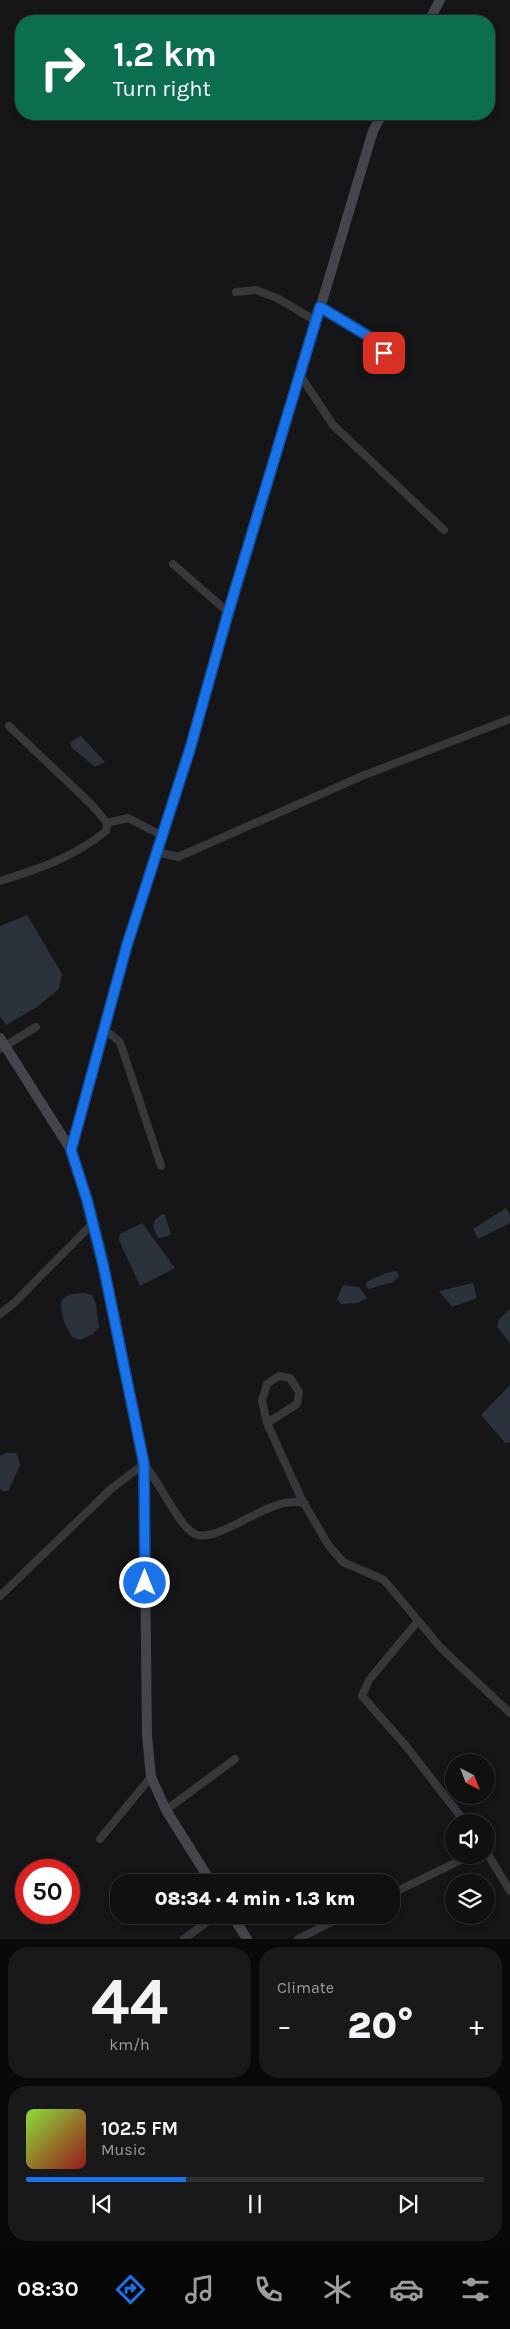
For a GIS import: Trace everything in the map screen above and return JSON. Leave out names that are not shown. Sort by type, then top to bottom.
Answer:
[{"type":"main road","points":[[432,15],[440,0]]},
{"type":"main road","points":[[71,1150],[127,945],[190,749],[228,613],[373,132],[379,120]]},
{"type":"main road","points":[[2,1045],[71,1150],[93,1223],[144,1464],[147,1735],[151,1777],[166,1810],[206,1874]]},
{"type":"main road","points":[[238,1924],[247,1939]]},
{"type":"street","points":[[236,292],[256,290],[277,298],[316,322]]},
{"type":"street","points":[[320,307],[368,336],[384,353]]},
{"type":"street","points":[[300,375],[333,425],[444,530]]},
{"type":"street","points":[[173,564],[228,613]]},
{"type":"street","points":[[157,852],[178,857],[362,776],[510,719]]},
{"type":"street","points":[[0,881],[60,861],[87,846],[106,831],[107,823],[92,805],[9,726]]},
{"type":"street","points":[[107,823],[128,818],[161,835]]},
{"type":"street","points":[[2,1045],[36,1027]]},
{"type":"street","points":[[105,1030],[120,1042],[161,1166]]},
{"type":"street","points":[[0,1314],[93,1223]]},
{"type":"street","points":[[267,1423],[297,1404],[299,1392],[290,1378],[279,1376],[267,1384],[262,1401],[267,1423],[305,1504],[329,1546],[344,1562],[384,1580],[457,1665],[480,1683],[510,1713]]},
{"type":"street","points":[[0,1596],[112,1488],[144,1464],[154,1475],[182,1521],[193,1533],[201,1536],[211,1535],[244,1521],[264,1509],[296,1501],[305,1504]]},
{"type":"street","points":[[418,1621],[369,1680],[362,1696],[406,1746],[459,1814]]},
{"type":"street","points":[[166,1810],[235,1759]]},
{"type":"street","points":[[100,1839],[151,1777]]},
{"type":"street","points":[[400,1890],[453,1864]]},
{"type":"street","points":[[494,1864],[510,1891]]},
{"type":"street","points":[[184,1939],[204,1924]]},
{"type":"street","points":[[298,1939],[327,1924]]},
{"type":"shaded area","points":[[81,736],[105,762],[95,767],[71,747],[70,742]]},
{"type":"shaded area","points":[[27,915],[62,974],[59,989],[37,1007],[6,1025],[0,1016],[0,926]]},
{"type":"shaded area","points":[[506,1208],[510,1215],[510,1223],[478,1239],[473,1229]]},
{"type":"shaded area","points":[[162,1214],[165,1215],[171,1234],[158,1238],[153,1227],[155,1220]]},
{"type":"shaded area","points":[[142,1223],[175,1268],[140,1286],[119,1240],[120,1234]]},
{"type":"shaded area","points":[[397,1271],[399,1276],[393,1282],[369,1289],[366,1286],[366,1282],[386,1273]]},
{"type":"shaded area","points":[[473,1283],[477,1298],[452,1307],[439,1291]]},
{"type":"shaded area","points":[[343,1285],[359,1287],[367,1298],[358,1303],[341,1304],[337,1299]]},
{"type":"shaded area","points":[[84,1293],[92,1295],[96,1304],[99,1327],[93,1334],[80,1340],[72,1337],[67,1328],[63,1319],[61,1304],[62,1299],[71,1294]]},
{"type":"shaded area","points":[[510,1309],[510,1343],[497,1327],[499,1319]]},
{"type":"shaded area","points":[[510,1385],[510,1442],[506,1444],[481,1415]]},
{"type":"shaded area","points":[[6,1453],[17,1453],[20,1465],[9,1490],[3,1492],[0,1489],[0,1456]]},
{"type":"route","points":[[145,1583],[144,1464],[103,1264],[87,1200],[71,1150],[127,945],[190,749],[228,613],[320,307],[368,336],[384,353]]}]
